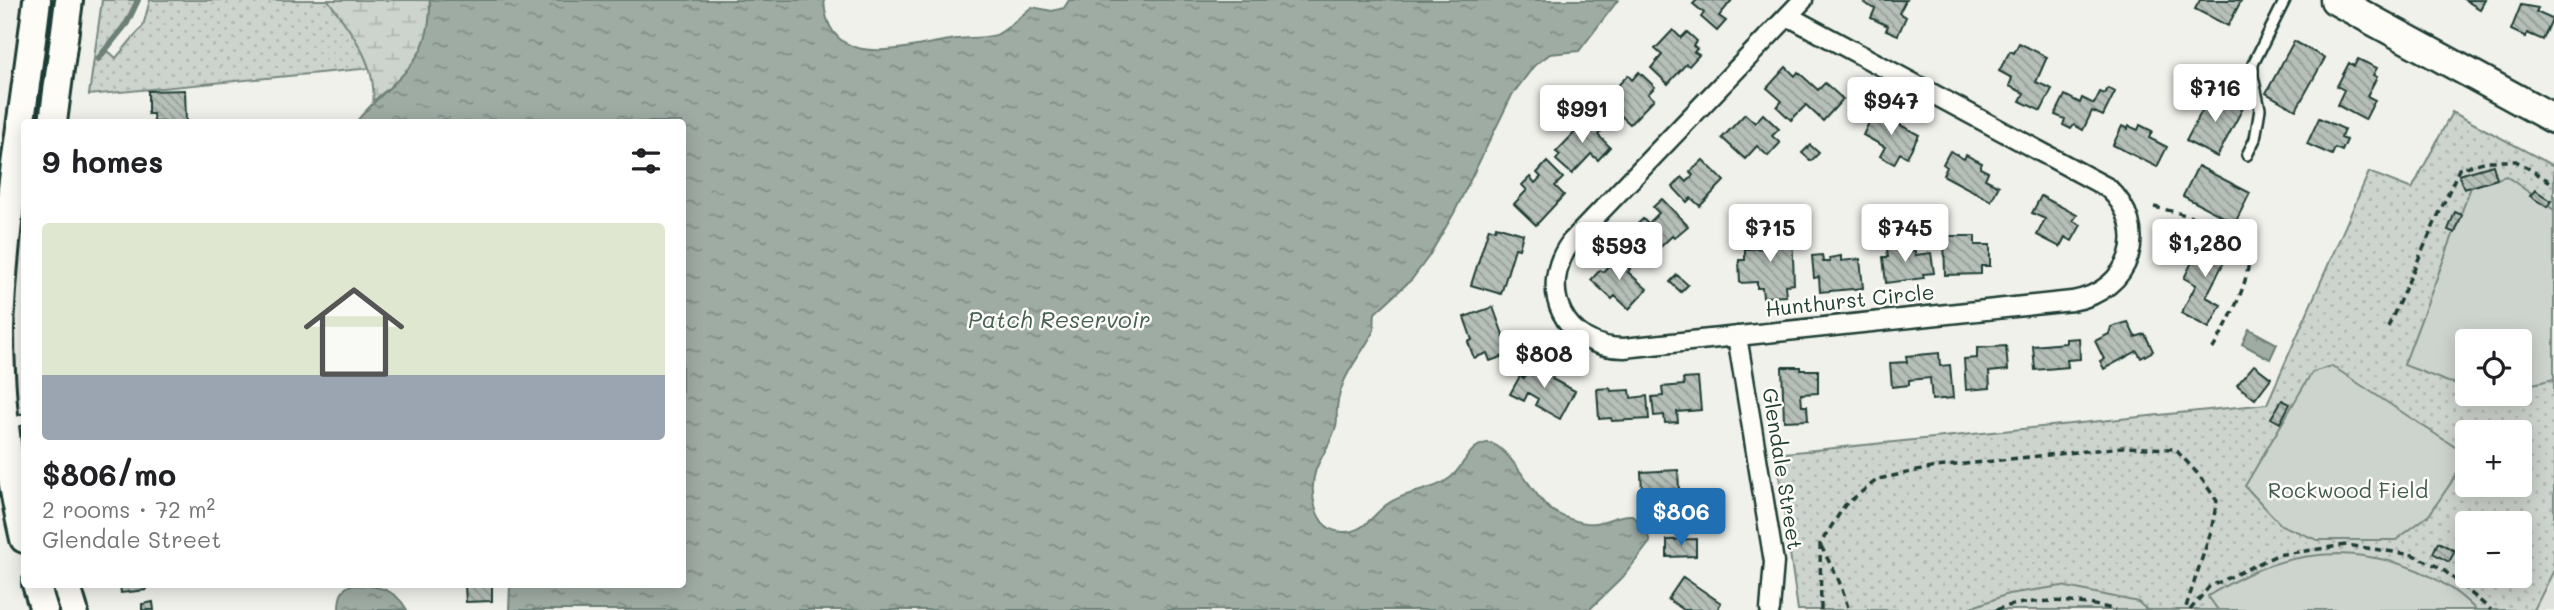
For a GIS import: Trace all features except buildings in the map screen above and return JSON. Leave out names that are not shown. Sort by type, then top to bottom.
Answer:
[{"type":"main road","points":[[21,527],[15,502],[0,330],[14,141],[37,0]]},
{"type":"main road","points":[[53,119],[69,0]]},
{"type":"main road","points":[[2335,0],[2554,119]]},
{"type":"main road","points":[[38,588],[44,610]]},
{"type":"main road","points":[[67,588],[74,610]]},
{"type":"street","name":"Hunthurst Circle","points":[[1788,16],[2108,188],[2121,203],[2130,221],[2130,251],[2117,279],[2101,292],[2083,300],[1623,348],[1593,342],[1575,331],[1562,313],[1555,292],[1559,260],[1571,242],[1803,0]]},
{"type":"street","name":"Glendale Street","points":[[1737,336],[1774,562],[1770,610]]},
{"type":"lane","points":[[2247,155],[2255,139],[2260,109],[2253,64],[2286,0]]},
{"type":"path","points":[[2388,327],[2459,169],[2487,161],[2516,161],[2554,184]]},
{"type":"path","points":[[2154,207],[2213,225],[2242,243],[2248,254],[2238,302],[2212,351]]},
{"type":"path","points":[[1821,610],[1820,544],[1845,505],[1878,479],[1936,467],[2123,447],[2175,450],[2199,475],[2217,501],[2188,610]]},
{"type":"path","points":[[1820,544],[1839,581],[1849,610]]},
{"type":"path","points":[[2188,610],[2209,587],[2277,555],[2347,545],[2413,555],[2441,568],[2491,610]]},
{"type":"path","points":[[1996,610],[2062,600],[2115,610]]},
{"type":"shaded area","points":[[2554,570],[2554,610],[2534,610]]},
{"type":"green space","points":[[102,0],[139,0],[107,50],[116,58],[143,26],[150,0],[420,0],[382,67],[89,95]]},
{"type":"green space","points":[[328,0],[430,0],[430,18],[423,47],[408,70],[373,101],[371,73],[366,60],[353,35]]},
{"type":"green space","name":"Rockwood Field","points":[[2452,112],[2554,166],[2554,570],[2534,610],[1798,610],[1776,454],[2267,404],[2369,172],[2412,189]]},
{"type":"green space","points":[[2506,176],[2554,210],[2554,379],[2532,384],[2532,329],[2455,329],[2455,383],[2404,365],[2471,187]]},
{"type":"green space","points":[[2332,366],[2455,447],[2455,477],[2429,515],[2396,540],[2317,540],[2281,525],[2245,486],[2312,372]]},
{"type":"green space","points":[[2338,554],[2377,558],[2413,568],[2446,586],[2476,610],[2218,610],[2208,596],[2270,565],[2302,557]]},
{"type":"green space","points":[[2062,586],[2138,602],[2147,610],[1965,610],[2008,594]]},
{"type":"water","name":"Patch Reservoir","points":[[430,0],[824,0],[828,23],[838,38],[853,47],[891,50],[955,39],[994,36],[1032,7],[1052,11],[1064,8],[1069,0],[1618,0],[1579,51],[1550,54],[1534,66],[1512,95],[1454,213],[1429,256],[1412,279],[1375,313],[1372,335],[1342,387],[1337,424],[1316,469],[1313,499],[1325,525],[1333,530],[1350,532],[1362,527],[1393,500],[1443,483],[1455,474],[1475,448],[1487,443],[1503,451],[1551,510],[1585,523],[1632,515],[1645,527],[1650,542],[1622,578],[1589,610],[509,610],[510,588],[686,588],[686,119],[359,119],[407,70],[417,56],[429,23]]},
{"type":"water","points":[[2249,329],[2277,344],[2270,359],[2242,344]]},
{"type":"water","points":[[346,588],[383,589],[396,596],[407,610],[339,610],[342,592]]},
{"type":"waterway","points":[[98,59],[127,23],[138,0]]}]
